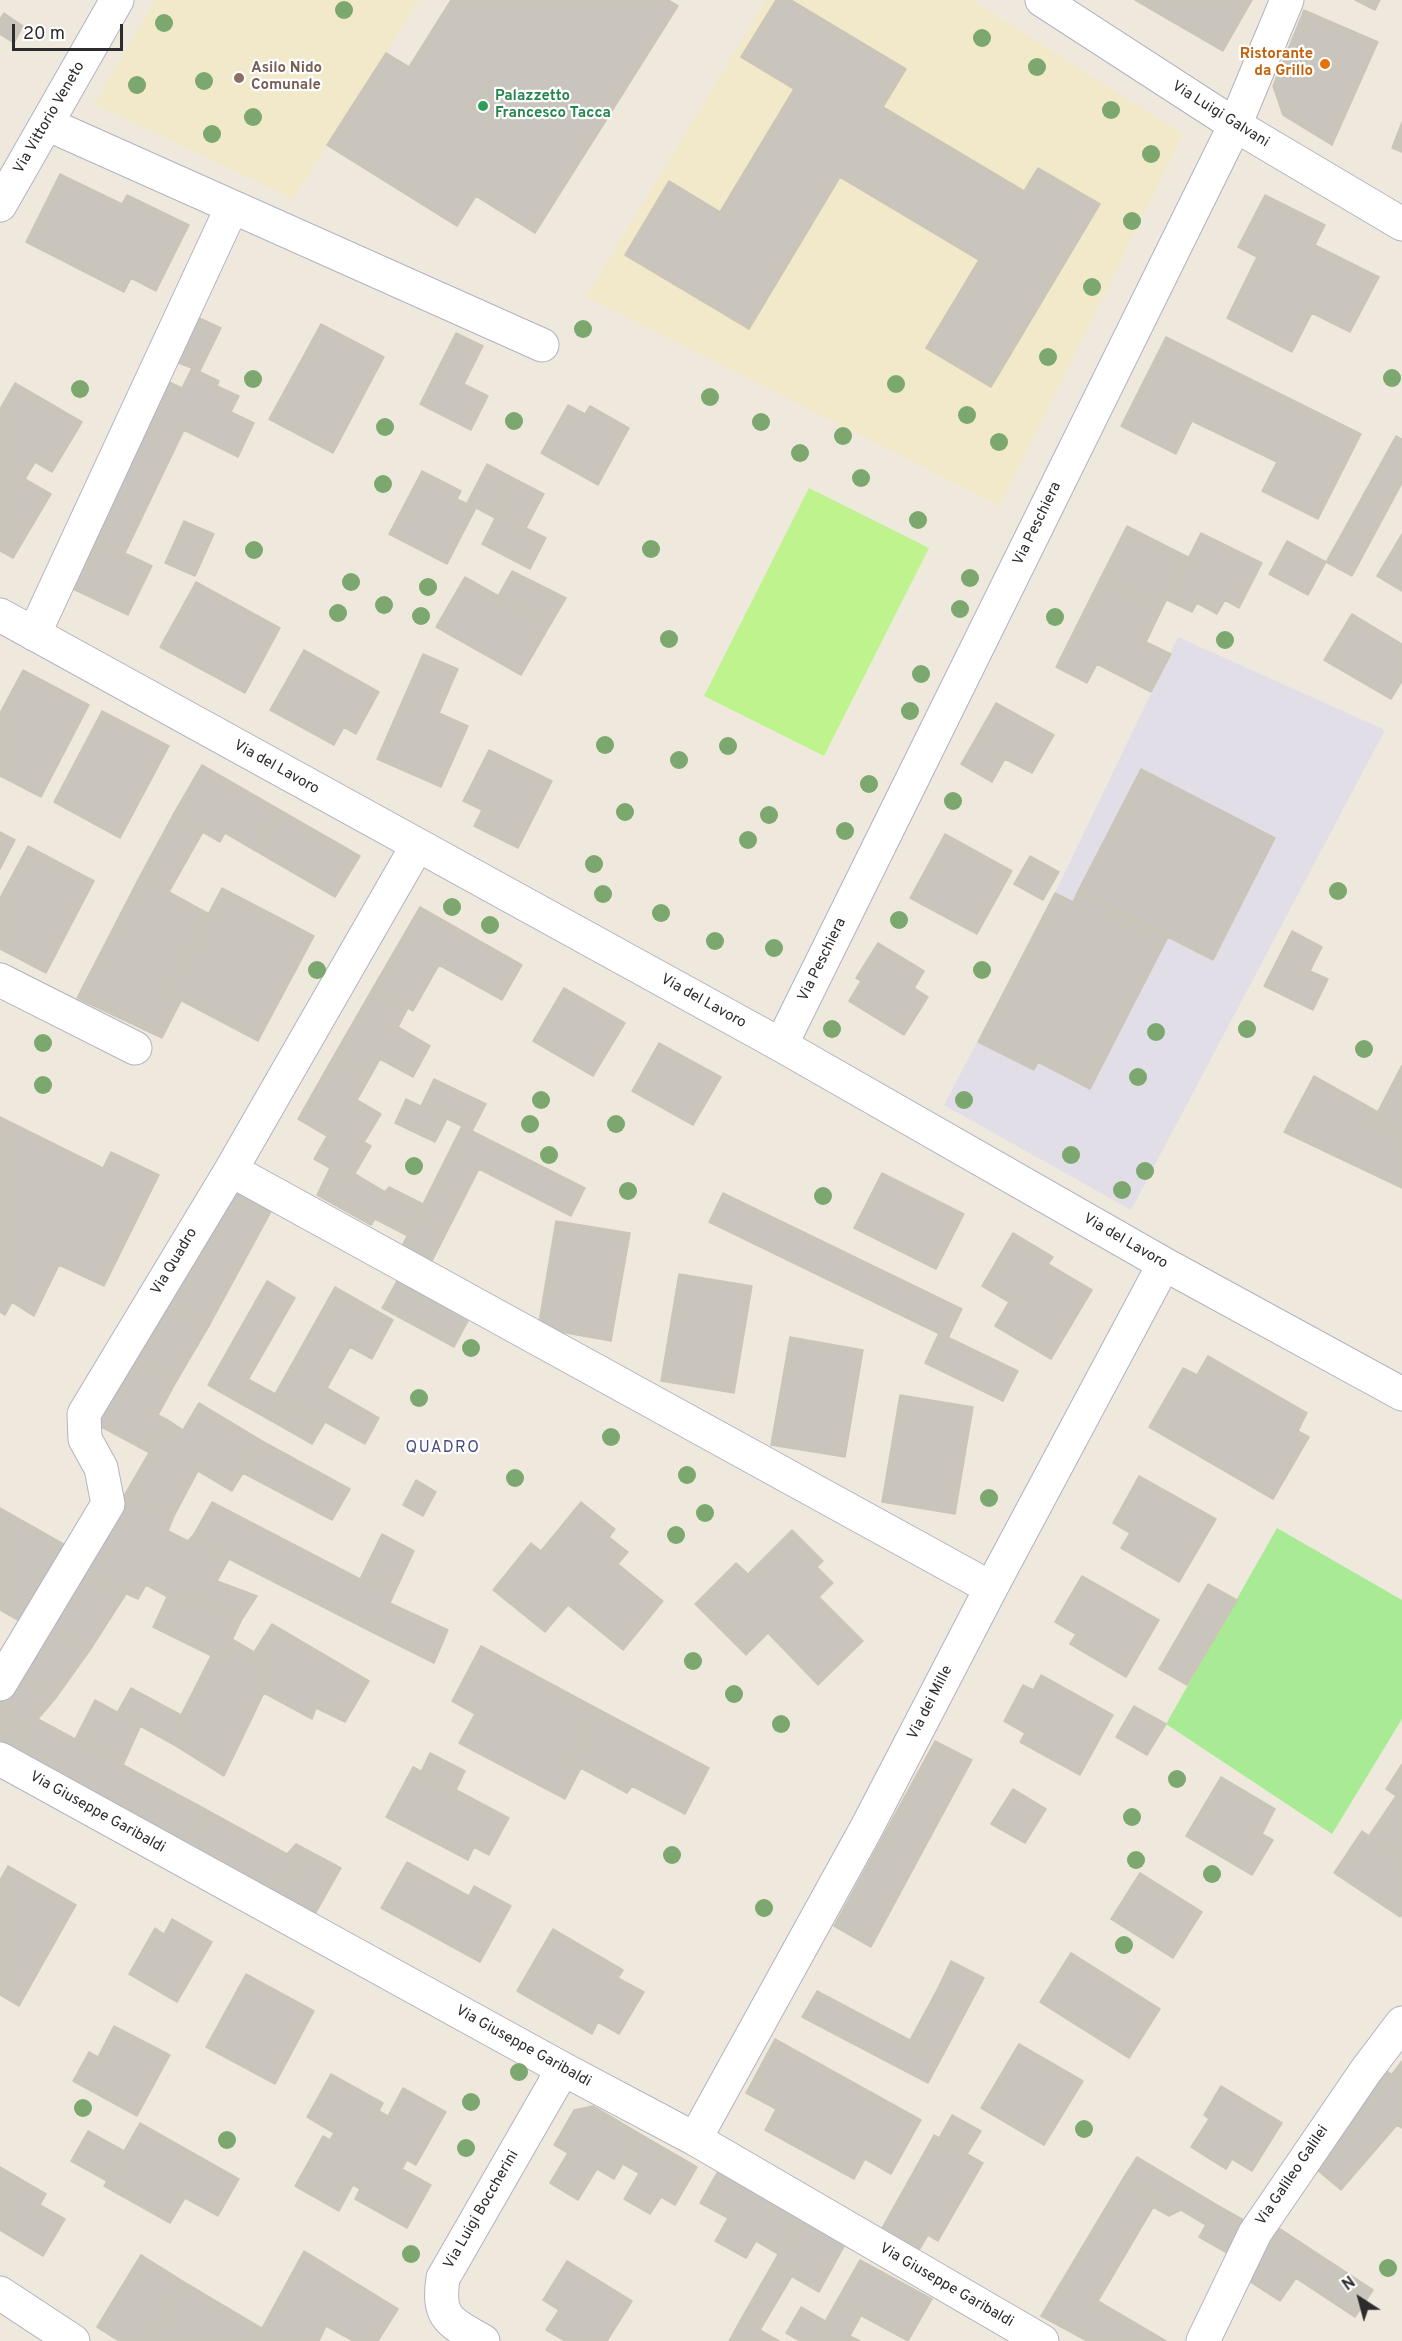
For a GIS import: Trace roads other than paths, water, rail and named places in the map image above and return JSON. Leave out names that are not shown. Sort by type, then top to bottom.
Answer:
[{"type":"street","name":"Via Vittorio Veneto","points":[[0,205],[117,0]]},
{"type":"street","name":"Via Luigi Galvani","points":[[1042,0],[1235,125],[1402,224]]},
{"type":"street","name":"Via Peschiera","points":[[781,1044],[1235,125],[1287,0]]},
{"type":"street","points":[[47,124],[542,345]]},
{"type":"street","points":[[34,634],[232,207]]},
{"type":"street","name":"Via del Lavoro","points":[[0,615],[781,1044],[1164,1264],[1402,1394]]},
{"type":"street","name":"Via Quadro","points":[[0,1684],[108,1504],[101,1468],[85,1439],[84,1414],[231,1170],[417,846]]},
{"type":"street","points":[[0,980],[135,1048]]},
{"type":"street","points":[[231,1170],[991,1588]]},
{"type":"street","name":"Via dei Mille","points":[[695,2139],[866,1829],[991,1588],[1164,1264]]},
{"type":"street","name":"Via Giuseppe Garibaldi","points":[[0,1759],[563,2069],[695,2139],[1042,2341]]},
{"type":"street","name":"Via Galileo Galilei","points":[[1203,2341],[1255,2233],[1365,2072],[1402,2023]]},
{"type":"street","name":"Via Luigi Boccherini","points":[[483,2341],[450,2322],[440,2299],[442,2278],[563,2069]]},
{"type":"street","points":[[0,2293],[73,2341]]},
{"type":"place","name":"Ristorante da Grillo","points":[[1325,64]]},
{"type":"place","name":"Asilo Nido Comunale","points":[[239,78]]},
{"type":"place","name":"Palazzetto Francesco Tacca","points":[[483,106]]},
{"type":"district","name":"QUADRO","points":[[443,1449]]}]
